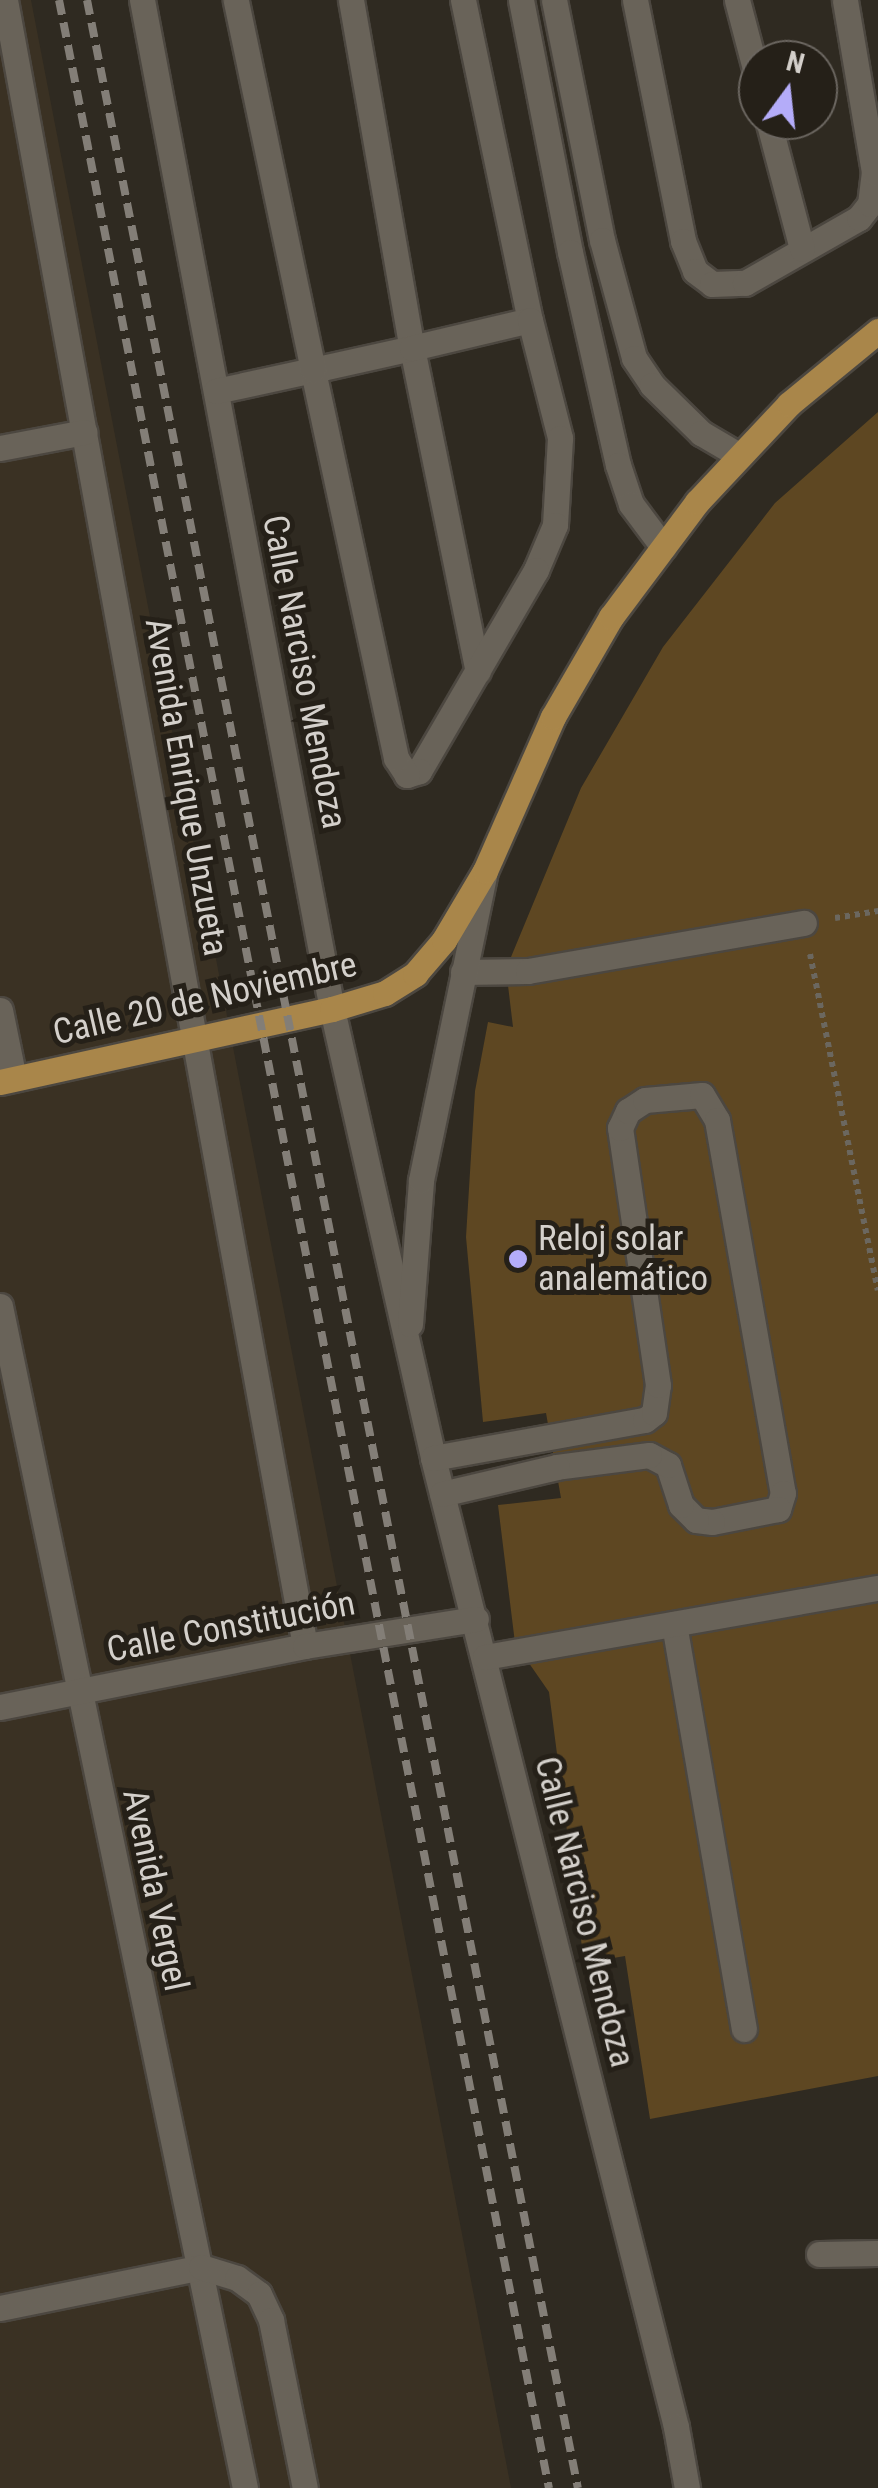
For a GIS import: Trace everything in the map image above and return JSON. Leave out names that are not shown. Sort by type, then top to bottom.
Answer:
[{"type":"main road","name":"Calle 20 de Noviembre","points":[[7,1081],[332,1009],[385,993],[415,974],[444,940],[485,871],[553,718],[611,617],[697,502],[790,404],[878,331]]},
{"type":"street","name":"Avenida Enrique Unzueta","points":[[4,0],[305,1646]]},
{"type":"street","name":"Calle Narciso Mendoza","points":[[142,0],[332,1009],[432,1458],[476,1619],[676,2427],[687,2488]]},
{"type":"street","points":[[236,0],[396,758],[407,775],[419,772],[536,570],[555,524],[560,438],[530,320],[463,0]]},
{"type":"street","points":[[351,0],[412,348],[478,671]]},
{"type":"street","points":[[521,0],[570,252],[618,466],[632,504],[664,547]]},
{"type":"street","points":[[554,0],[602,240],[634,358],[676,410],[701,433],[740,456]]},
{"type":"street","points":[[634,0],[683,241],[695,271],[712,284],[746,283],[859,218],[870,204],[874,172],[845,0]]},
{"type":"street","points":[[738,0],[748,40]]},
{"type":"street","points":[[773,140],[802,249]]},
{"type":"street","points":[[216,391],[530,320]]},
{"type":"street","points":[[0,448],[85,432]]},
{"type":"street","name":"Calle Narciso Mendoza","points":[[408,1354],[421,1180],[485,871]]},
{"type":"street","points":[[463,972],[528,971],[804,923]]},
{"type":"street","points":[[0,1010],[7,1081]]},
{"type":"street","points":[[432,1458],[646,1420],[654,1413],[658,1385],[620,1128],[628,1110],[645,1100],[702,1095],[717,1120],[783,1493],[778,1509],[712,1522],[696,1520],[680,1505],[668,1465],[649,1454],[557,1468],[442,1494]]},
{"type":"street","name":"Avenida Vergel","points":[[0,1306],[245,2488]]},
{"type":"street","points":[[485,1657],[878,1588]]},
{"type":"street","name":"Calle Constitución","points":[[0,1706],[305,1646],[476,1619]]},
{"type":"street","points":[[674,1624],[744,2028]]},
{"type":"street","points":[[819,2254],[878,2253]]},
{"type":"street","points":[[0,2308],[202,2267],[237,2278],[259,2294],[271,2320],[305,2488]]},
{"type":"path","points":[[878,911],[804,923],[878,1290]]},
{"type":"shaded area","points":[[0,0],[31,0],[511,2488],[0,2488]]},
{"type":"shaded area","points":[[878,412],[878,2076],[650,2119],[625,1956],[584,1963],[549,1692],[515,1643],[498,1505],[561,1498],[546,1413],[483,1422],[466,1237],[475,1091],[488,1022],[513,1027],[506,969],[581,788],[663,647],[775,503]]},
{"type":"railway","points":[[59,0],[549,2488]]},
{"type":"railway","points":[[87,0],[578,2488]]},
{"type":"place","name":"Reloj solar analemático","points":[[518,1259]]}]
